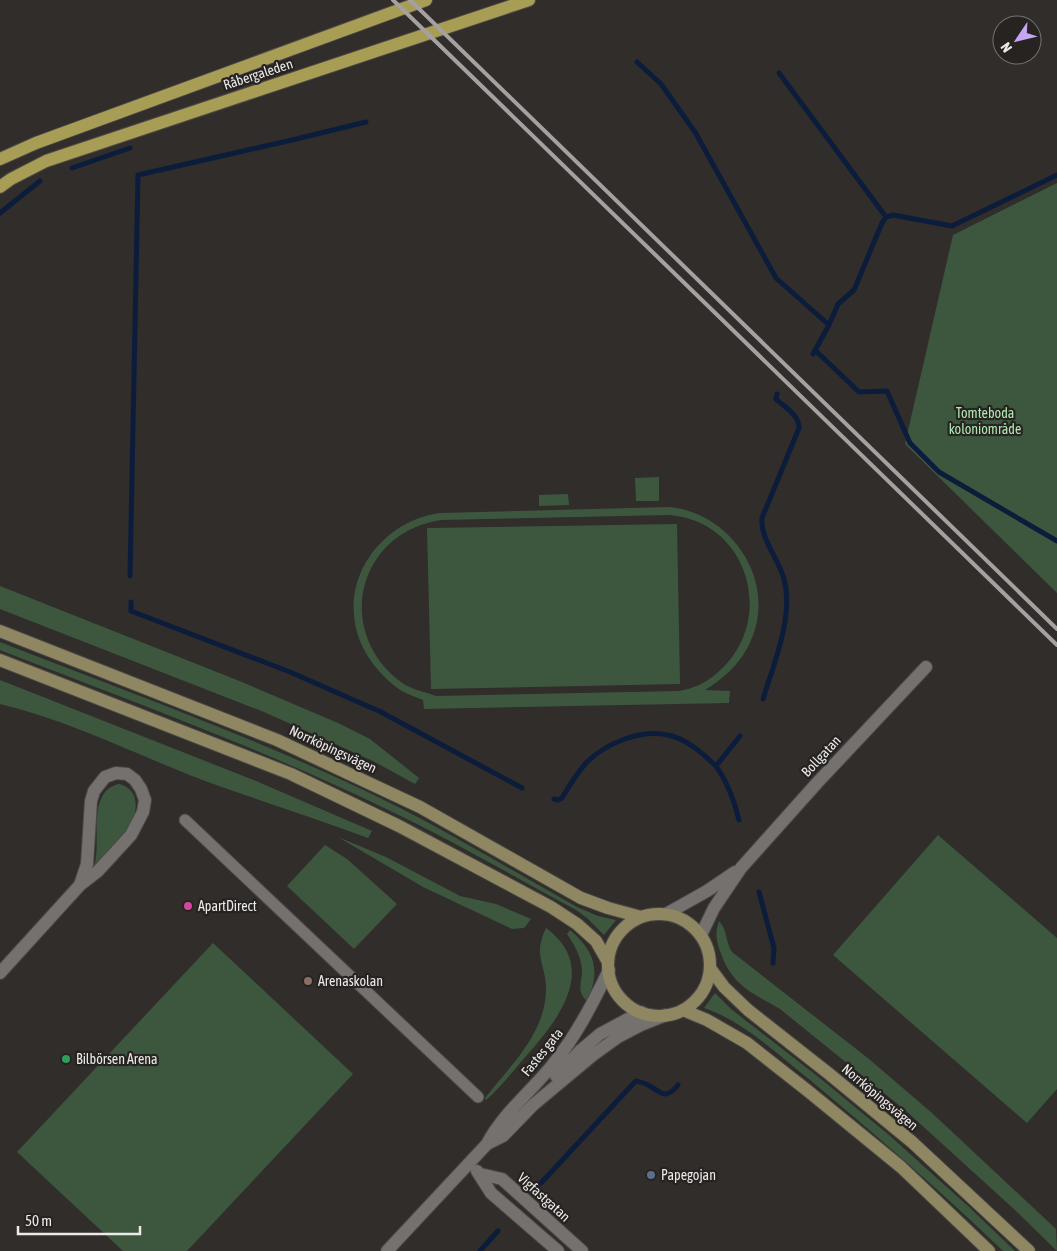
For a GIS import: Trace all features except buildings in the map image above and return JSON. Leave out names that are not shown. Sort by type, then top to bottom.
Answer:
[{"type":"main road","name":"Råbergaleden","points":[[0,159],[36,143],[426,0]]},
{"type":"main road","name":"Råbergaleden","points":[[0,187],[12,178],[46,161],[529,0]]},
{"type":"main road","name":"Norrköpingsvägen","points":[[0,631],[277,740],[420,808],[581,898],[641,917]]},
{"type":"main road","points":[[0,660],[291,774],[399,826],[551,907],[577,924],[596,941],[608,966]]},
{"type":"main road","points":[[652,914],[666,914],[685,921],[700,935],[708,952],[710,968],[705,986],[696,1000],[684,1010],[666,1015],[653,1015],[641,1012],[625,1003],[610,980],[608,966],[610,953],[617,936],[632,922],[652,914]]},
{"type":"main road","name":"Norrköpingsvägen","points":[[710,968],[724,987],[748,1010],[912,1142],[1029,1251]]},
{"type":"main road","points":[[684,1010],[707,1020],[747,1043],[808,1091],[901,1167],[989,1251]]},
{"type":"street","name":"Bollgatan","points":[[700,935],[714,908],[741,868],[817,783],[926,667]]},
{"type":"street","points":[[0,973],[80,885],[98,871],[131,835],[143,812],[144,800],[136,780],[127,774],[116,772],[105,778],[94,791],[91,801],[87,864],[80,885]]},
{"type":"street","points":[[185,820],[478,1097]]},
{"type":"street","name":"Bollgatan","points":[[666,914],[683,906],[741,868]]},
{"type":"street","name":"Fastes gata","points":[[387,1251],[487,1144],[495,1128],[569,1045],[589,1011],[608,966]]},
{"type":"street","name":"Fastes gata","points":[[533,1105],[546,1087],[581,1050],[600,1034],[641,1012]]},
{"type":"street","name":"Fastes gata","points":[[487,1144],[504,1136],[533,1105],[593,1055],[641,1025],[666,1015]]},
{"type":"street","name":"Vigfastgatan","points":[[469,1164],[480,1174],[491,1194],[558,1251]]},
{"type":"street","name":"Vigfastgatan","points":[[480,1174],[502,1180],[582,1251]]},
{"type":"green space","name":"Tomteboda koloniområde","points":[[1057,183],[1057,593],[905,444],[953,235]]},
{"type":"green space","points":[[659,477],[659,501],[636,501],[635,478]]},
{"type":"green space","points":[[568,494],[569,505],[539,506],[539,495]]},
{"type":"green space","points":[[669,507],[690,511],[709,520],[726,533],[740,549],[751,567],[757,587],[759,608],[752,639],[736,664],[722,678],[705,690],[730,691],[729,703],[424,709],[423,700],[405,693],[396,687],[382,675],[366,653],[358,637],[354,607],[356,587],[363,569],[373,552],[386,538],[402,526],[420,518],[440,513]],"holes":[[[669,515],[697,521],[719,535],[736,554],[746,578],[750,603],[746,628],[735,653],[716,674],[694,687],[679,691],[436,696],[401,682],[380,661],[367,637],[362,611],[364,586],[374,563],[390,543],[413,528],[441,520]]]},
{"type":"green space","points":[[677,524],[680,684],[431,689],[427,528]]},
{"type":"green space","points":[[0,586],[242,682],[338,723],[370,739],[419,778],[415,784],[373,761],[264,712],[0,609]]},
{"type":"green space","points":[[0,642],[196,718],[341,779],[436,827],[577,907],[598,916],[616,920],[604,935],[576,910],[407,819],[335,785],[240,744],[0,650]]},
{"type":"green space","points":[[0,680],[256,781],[372,831],[368,838],[192,776],[74,727],[0,704]]},
{"type":"green space","points":[[119,784],[128,788],[134,796],[136,806],[134,817],[122,837],[91,872],[96,859],[99,804],[103,795],[110,788]]},
{"type":"green space","points":[[938,835],[1057,938],[1057,1089],[1027,1123],[833,955]]},
{"type":"green space","points":[[338,837],[386,857],[460,896],[496,904],[531,919],[524,928],[512,929],[423,887]]},
{"type":"green space","points":[[325,845],[347,859],[397,904],[354,949],[287,886]]},
{"type":"green space","points":[[719,921],[724,928],[732,952],[869,1059],[932,1113],[1056,1229],[1057,1251],[905,1110],[780,1009],[744,987],[730,972],[725,963],[717,940]]},
{"type":"green space","points":[[546,928],[563,944],[571,962],[572,979],[567,997],[558,1015],[546,1032],[486,1100],[485,1098],[524,1049],[539,1022],[544,1008],[546,983],[540,946]]},
{"type":"green space","points":[[570,930],[585,946],[593,962],[594,980],[587,1001],[580,987],[581,961],[567,934]]},
{"type":"green space","points":[[213,943],[353,1074],[187,1251],[123,1251],[17,1152]]},
{"type":"green space","points":[[715,993],[731,1009],[889,1135],[1015,1251],[1003,1251],[908,1164],[772,1049],[746,1029],[704,1008]]},
{"type":"waterway","points":[[637,62],[661,84],[695,132],[776,278],[829,325]]},
{"type":"waterway","points":[[779,73],[886,217]]},
{"type":"waterway","points":[[130,576],[138,175],[366,122]]},
{"type":"waterway","points":[[72,168],[130,148]]},
{"type":"waterway","points":[[813,354],[838,304],[854,290],[886,217],[893,215],[952,226],[1057,175]]},
{"type":"waterway","points":[[0,213],[40,181]]},
{"type":"waterway","points":[[816,351],[859,392],[887,391],[910,443],[939,472],[1057,541]]},
{"type":"waterway","points":[[763,699],[785,624],[786,593],[782,571],[764,534],[762,518],[799,428],[794,415],[776,399],[777,394]]},
{"type":"waterway","points":[[131,602],[131,611],[290,672],[381,712],[522,788]]},
{"type":"waterway","points":[[554,799],[562,798],[579,771],[594,756],[613,744],[635,736],[657,734],[675,737],[694,747],[716,766]]},
{"type":"waterway","points":[[739,820],[730,792],[716,766],[740,736]]},
{"type":"waterway","points":[[759,892],[774,948],[773,963]]},
{"type":"waterway","points":[[541,1183],[636,1081],[647,1084],[663,1094],[670,1093],[678,1085]]},
{"type":"waterway","points":[[480,1251],[498,1231]]},
{"type":"railway","points":[[393,0],[1057,645]]},
{"type":"railway","points":[[410,0],[1057,629]]},
{"type":"place","name":"ApartDirect","points":[[188,906]]},
{"type":"place","name":"Arenaskolan","points":[[308,981]]},
{"type":"place","name":"Bilbörsen Arena","points":[[66,1059]]},
{"type":"place","name":"Papegojan","points":[[651,1175]]}]
